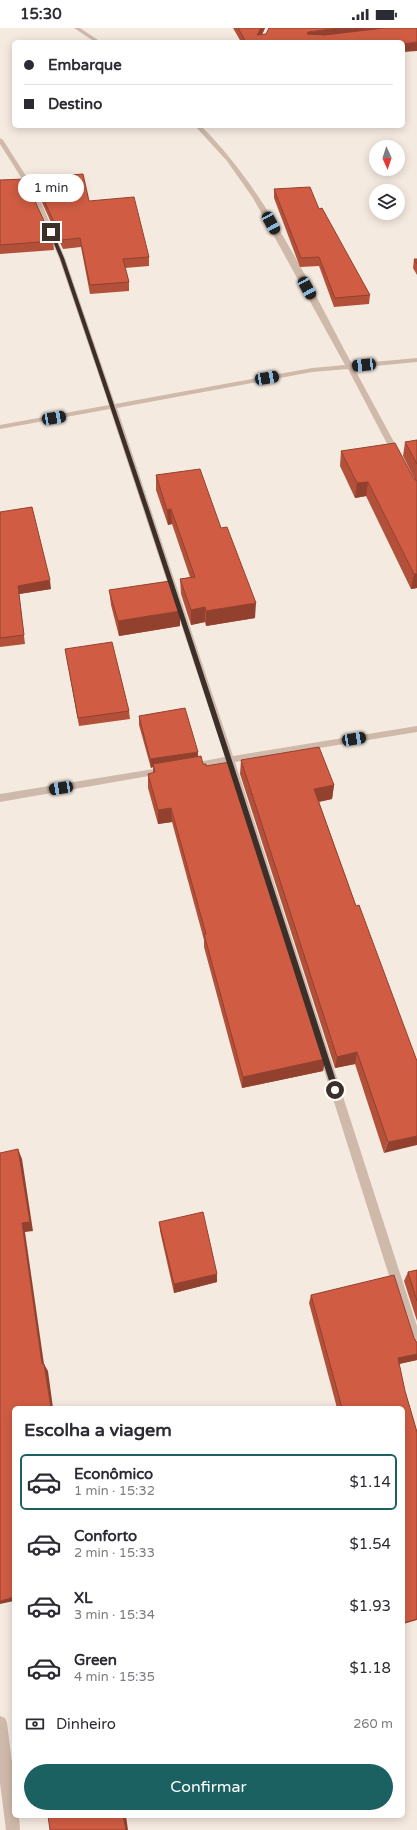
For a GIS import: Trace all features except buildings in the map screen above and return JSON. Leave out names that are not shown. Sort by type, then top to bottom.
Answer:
[{"type":"street","points":[[77,28],[95,40]]},
{"type":"street","points":[[200,128],[213,140],[257,196],[350,366],[402,465]]},
{"type":"street","points":[[0,140],[34,193],[62,258],[113,406],[230,760],[417,1345]]},
{"type":"street","points":[[0,427],[312,370],[417,360]]},
{"type":"street","points":[[0,798],[417,729]]},
{"type":"street","points":[[0,1723],[13,1830]]},
{"type":"route","points":[[51,232],[62,258],[118,421],[230,760],[335,1090]]}]
